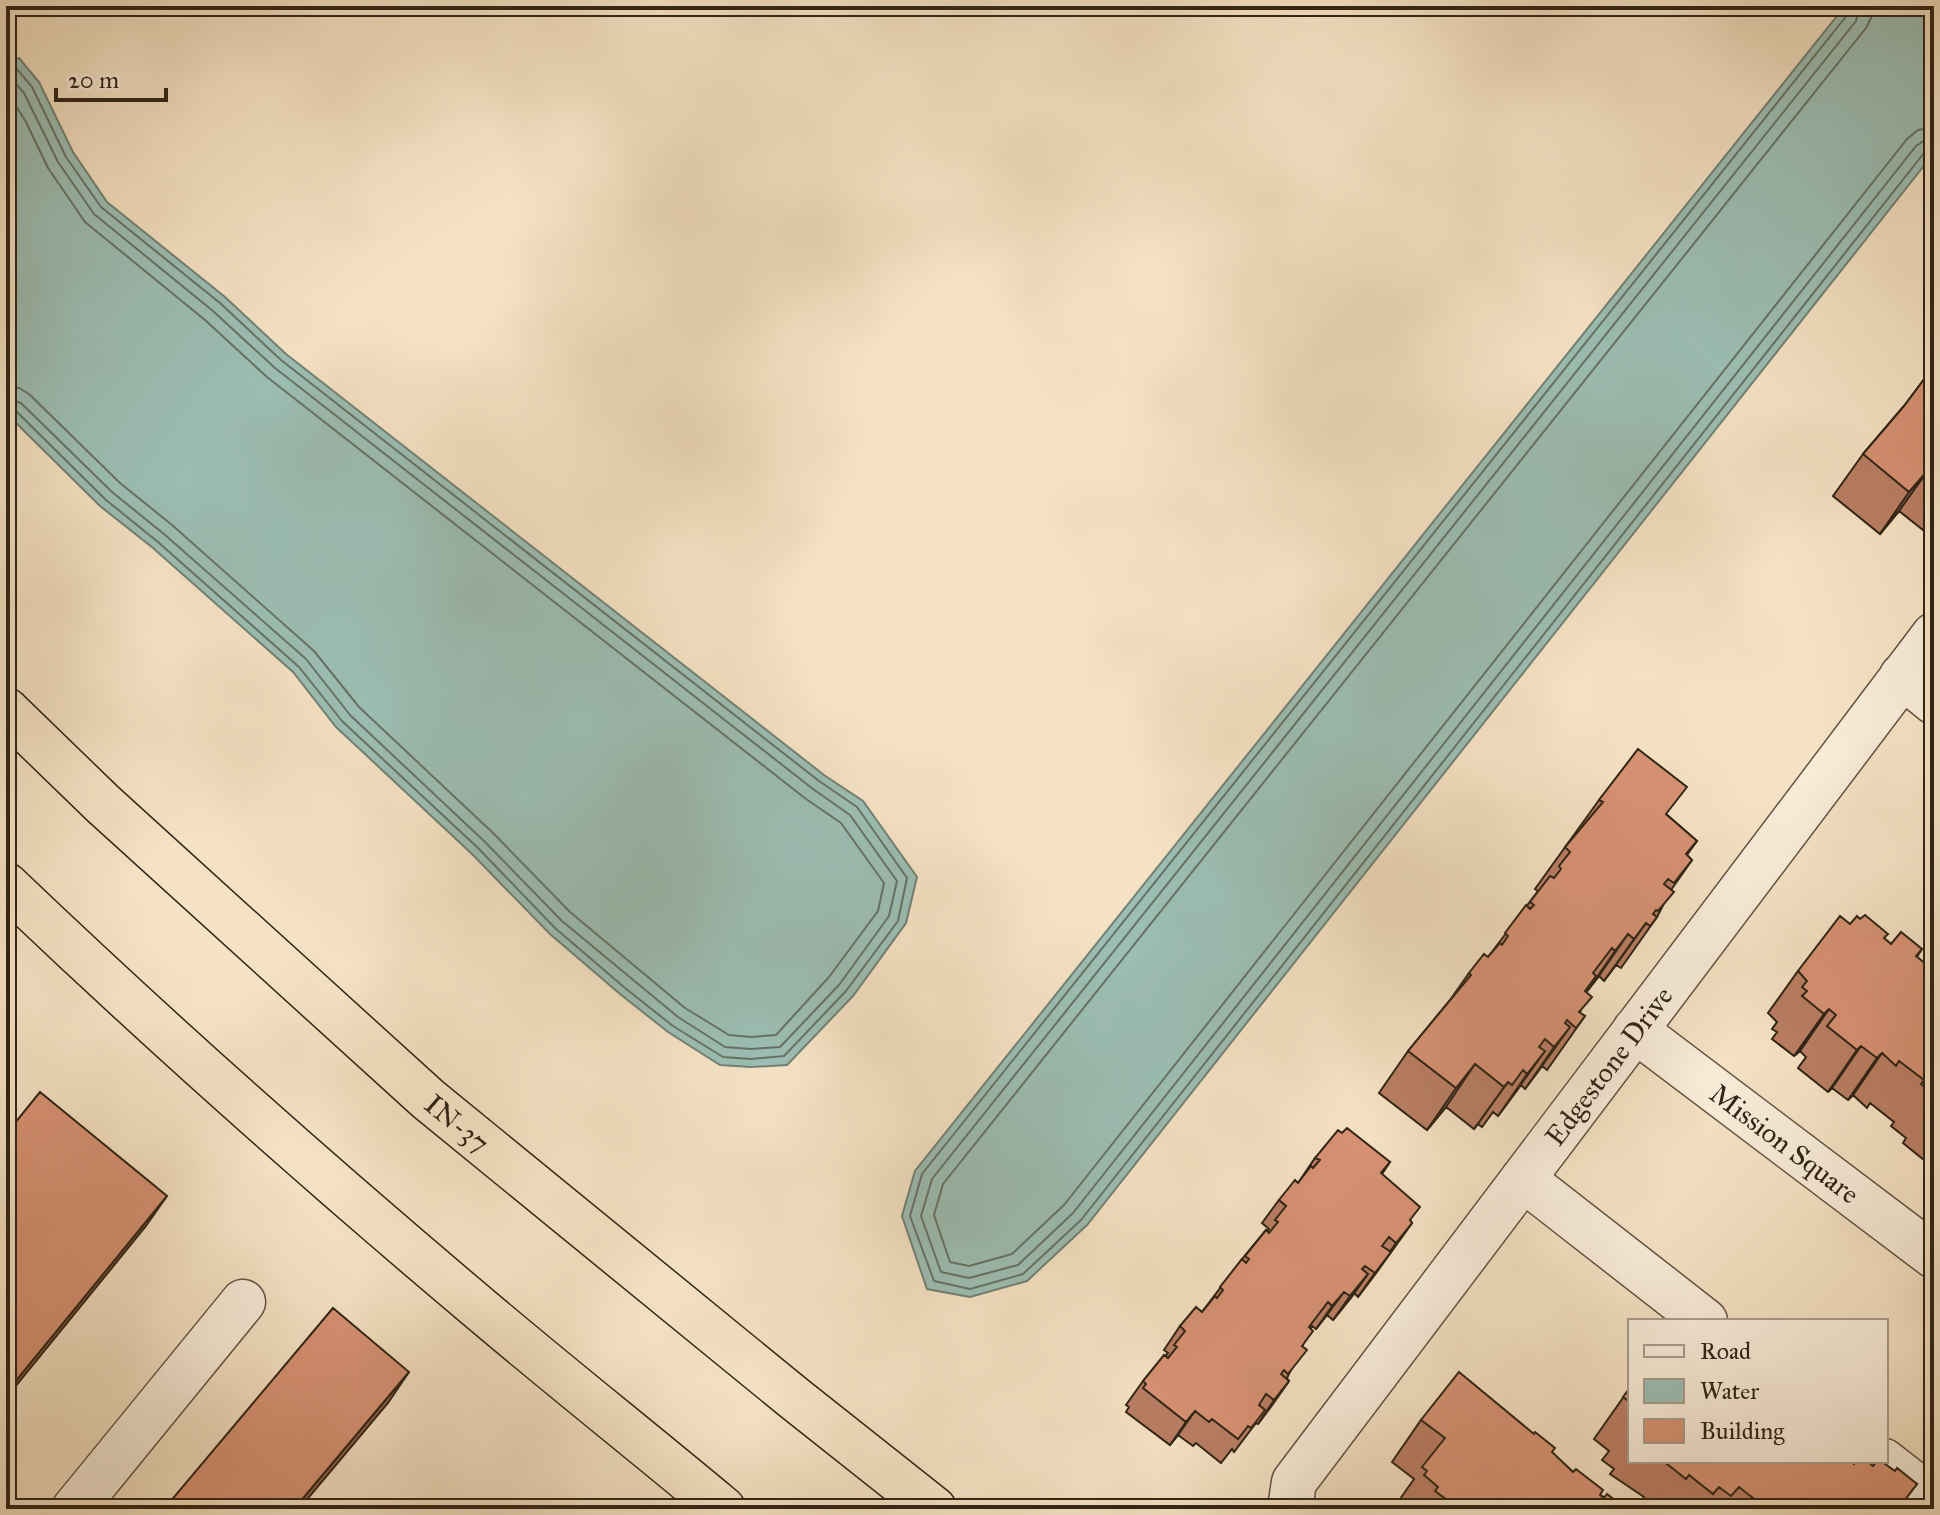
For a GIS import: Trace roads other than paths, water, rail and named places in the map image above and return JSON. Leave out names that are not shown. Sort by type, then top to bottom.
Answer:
[{"type":"highway","name":"IN-37","points":[[6,710],[114,814],[428,1099],[934,1509]]},
{"type":"highway","points":[[6,885],[132,1005],[333,1183],[723,1509]]},
{"type":"street","name":"Edgestone Drive","points":[[1293,1505],[1294,1482],[1635,1030],[1918,689],[1934,635]]},
{"type":"street","name":"Mission Square","points":[[1635,1030],[1934,1256]]},
{"type":"street","points":[[1523,1179],[1702,1319]]},
{"type":"street","points":[[74,1509],[243,1302]]},
{"type":"water","points":[[1845,6],[1934,6],[1934,153],[1087,1225],[1027,1281],[970,1297],[927,1289],[902,1216],[915,1171]]},
{"type":"water","points":[[19,58],[39,82],[73,152],[107,202],[225,297],[286,354],[824,775],[863,801],[917,877],[906,923],[853,996],[787,1065],[720,1065],[668,1032],[620,994],[550,934],[472,854],[336,727],[293,672],[153,548],[100,506],[6,413],[6,60]]}]
